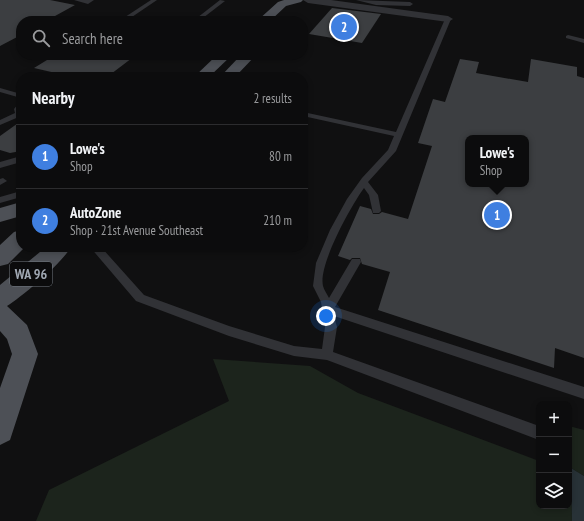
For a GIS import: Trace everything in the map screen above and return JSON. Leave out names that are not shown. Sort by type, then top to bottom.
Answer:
[{"type":"main road","points":[[269,16],[282,4],[297,0]]},
{"type":"main road","points":[[294,12],[299,8],[300,0]]},
{"type":"main road","points":[[206,72],[219,60]]},
{"type":"main road","points":[[232,72],[244,60]]},
{"type":"main road","points":[[0,214],[16,210]]},
{"type":"main road","name":"WA 96","points":[[0,258],[16,243]]},
{"type":"main road","name":"WA 96","points":[[0,299],[55,252]]},
{"type":"main road","points":[[0,314],[18,334],[25,354],[0,430]]},
{"type":"street","points":[[308,0],[448,19]]},
{"type":"lane","points":[[77,0],[88,2],[91,0]]},
{"type":"lane","points":[[130,16],[154,0]]},
{"type":"lane","points":[[359,0],[376,3],[410,4]]},
{"type":"lane","points":[[202,16],[222,1]]},
{"type":"lane","points":[[327,355],[331,327],[328,309],[318,286],[321,263],[335,230],[350,202],[364,183],[392,151],[448,19]]},
{"type":"lane","points":[[568,38],[584,40]]},
{"type":"lane","points":[[0,90],[16,95]]},
{"type":"lane","points":[[308,115],[398,136]]},
{"type":"lane","points":[[0,123],[16,116]]},
{"type":"lane","points":[[0,164],[16,160]]},
{"type":"lane","points":[[364,183],[370,187],[375,197],[376,211]]},
{"type":"lane","points":[[0,200],[16,195]]},
{"type":"lane","points":[[99,252],[140,298],[229,331],[286,349],[327,355],[536,432]]},
{"type":"lane","points":[[328,309],[356,262]]},
{"type":"lane","points":[[328,309],[584,393]]},
{"type":"shaded area","points":[[213,359],[310,366],[358,393],[536,460],[536,509],[572,509],[572,521],[36,521],[49,490],[229,401]]},
{"type":"shaded area","points":[[572,427],[584,430],[584,476],[572,469]]},
{"type":"shaded area","points":[[572,469],[584,476],[584,521],[572,521]]},
{"type":"building","points":[[0,0],[50,0],[75,5],[55,16],[16,16],[16,38],[0,46]]},
{"type":"building","points":[[332,8],[381,14],[362,43],[309,34]]},
{"type":"building","points":[[460,59],[479,62],[476,73],[528,82],[531,59],[577,67],[577,76],[584,78],[584,358],[555,348],[554,368],[378,310],[390,272],[362,264],[360,258],[352,258],[350,260],[338,256],[360,206],[371,209],[373,214],[379,214],[382,212],[408,219],[432,146],[418,143],[433,99],[445,102]]},
{"type":"building","points":[[47,60],[129,60],[114,72],[51,72],[34,68]]},
{"type":"building","points":[[16,125],[16,152],[10,153],[0,150],[0,136]]},
{"type":"place","name":"AutoZone","points":[[344,27]]},
{"type":"place","name":"Lowe's","points":[[497,215]]}]
